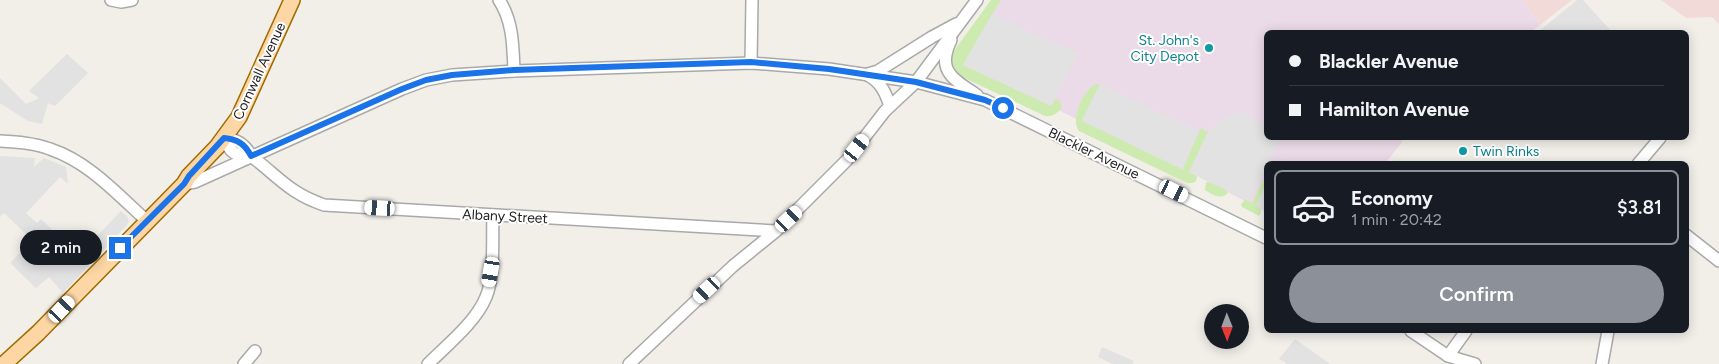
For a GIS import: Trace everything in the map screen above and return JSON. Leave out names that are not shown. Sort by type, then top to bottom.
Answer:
[{"type":"main road","name":"Cornwall Avenue","points":[[13,361],[184,184],[224,138],[246,104],[292,0]]},
{"type":"street","points":[[112,0],[120,2],[132,0]]},
{"type":"street","points":[[498,0],[509,20],[513,43],[514,70]]},
{"type":"street","points":[[751,62],[752,0]]},
{"type":"street","points":[[629,364],[733,266],[776,231],[847,160],[890,106],[916,82],[958,23],[977,0]]},
{"type":"street","points":[[866,75],[878,71],[958,23]]},
{"type":"street","points":[[958,23],[946,50],[946,69],[954,79],[985,100]]},
{"type":"street","name":"Blackler Avenue","points":[[184,184],[195,182],[426,80],[452,75],[514,70],[751,62],[829,69],[916,82],[985,100],[1264,237]]},
{"type":"street","points":[[866,75],[875,79],[881,86],[890,106]]},
{"type":"street","name":"Albany Street","points":[[224,138],[236,139],[247,149],[251,156],[294,192],[308,200],[324,205],[776,231]]},
{"type":"street","points":[[1641,161],[1658,140]]},
{"type":"street","points":[[0,141],[37,145],[52,149],[73,159],[101,179],[147,221]]},
{"type":"street","points":[[428,364],[474,317],[487,296],[491,272],[493,215]]},
{"type":"street","points":[[1689,237],[1719,261]]},
{"type":"street","points":[[1414,333],[1448,356],[1475,364]]},
{"type":"street","points":[[1448,356],[1465,333]]},
{"type":"street","points":[[1602,364],[1608,333]]},
{"type":"street","points":[[244,364],[255,351]]},
{"type":"shaded area","points":[[1001,0],[1522,0],[1540,25],[1533,30],[1264,30],[1264,140],[1403,140],[1387,161],[1264,161],[1264,211],[1197,176],[963,65]]},
{"type":"shaded area","points":[[1522,0],[1572,0],[1540,25]]},
{"type":"shaded area","points":[[1577,0],[1583,0],[1610,30],[1540,30]]},
{"type":"shaded area","points":[[1661,0],[1719,0],[1719,24],[1712,17],[1686,18]]},
{"type":"shaded area","points":[[992,14],[1078,54],[1051,106],[963,65]]},
{"type":"shaded area","points":[[67,54],[88,73],[55,106],[48,103],[42,124],[28,121],[0,103],[0,78],[26,104],[39,98],[29,91]]},
{"type":"shaded area","points":[[1100,84],[1199,131],[1183,169],[1082,120]]},
{"type":"shaded area","points":[[1240,112],[1264,124],[1264,140],[1279,140],[1269,161],[1264,161],[1264,171],[1249,201],[1189,172],[1208,132],[1220,120]]},
{"type":"shaded area","points":[[0,156],[35,158],[34,167],[44,158],[66,167],[68,184],[60,177],[26,213],[37,223],[41,219],[79,255],[121,211],[127,216],[129,221],[127,225],[63,293],[49,277],[36,288],[10,263],[32,240],[4,213],[0,217]]},
{"type":"shaded area","points":[[1264,188],[1264,211],[1256,205]]},
{"type":"shaded area","points":[[1295,339],[1330,364],[1285,364],[1279,359]]},
{"type":"shaded area","points":[[1102,347],[1134,361],[1132,364],[1113,364],[1098,357]]},
{"type":"green space","points":[[991,0],[1001,0],[963,65],[1052,105],[1055,99],[1060,101],[1062,107],[1055,114],[1045,116],[958,75],[956,72],[952,61],[953,52]]},
{"type":"green space","points":[[1100,84],[1082,121],[1182,169],[1201,128],[1208,132],[1189,172],[1197,176],[1196,181],[1187,183],[1079,131],[1076,119],[1079,105],[1091,87]]},
{"type":"green space","points":[[1264,178],[1264,188],[1256,205],[1260,208],[1259,216],[1241,205],[1245,199],[1252,203]]},
{"type":"green space","points":[[1206,182],[1226,190],[1228,193],[1222,196],[1211,194],[1205,190]]},
{"type":"place","name":"St. John's City Depot","points":[[1209,48]]},
{"type":"place","name":"Twin Rinks","points":[[1463,151]]},
{"type":"route","points":[[120,248],[184,184],[224,138],[236,139],[247,149],[251,156],[402,89],[438,77],[514,70],[751,62],[829,69],[916,82],[985,100],[1003,108]]}]
